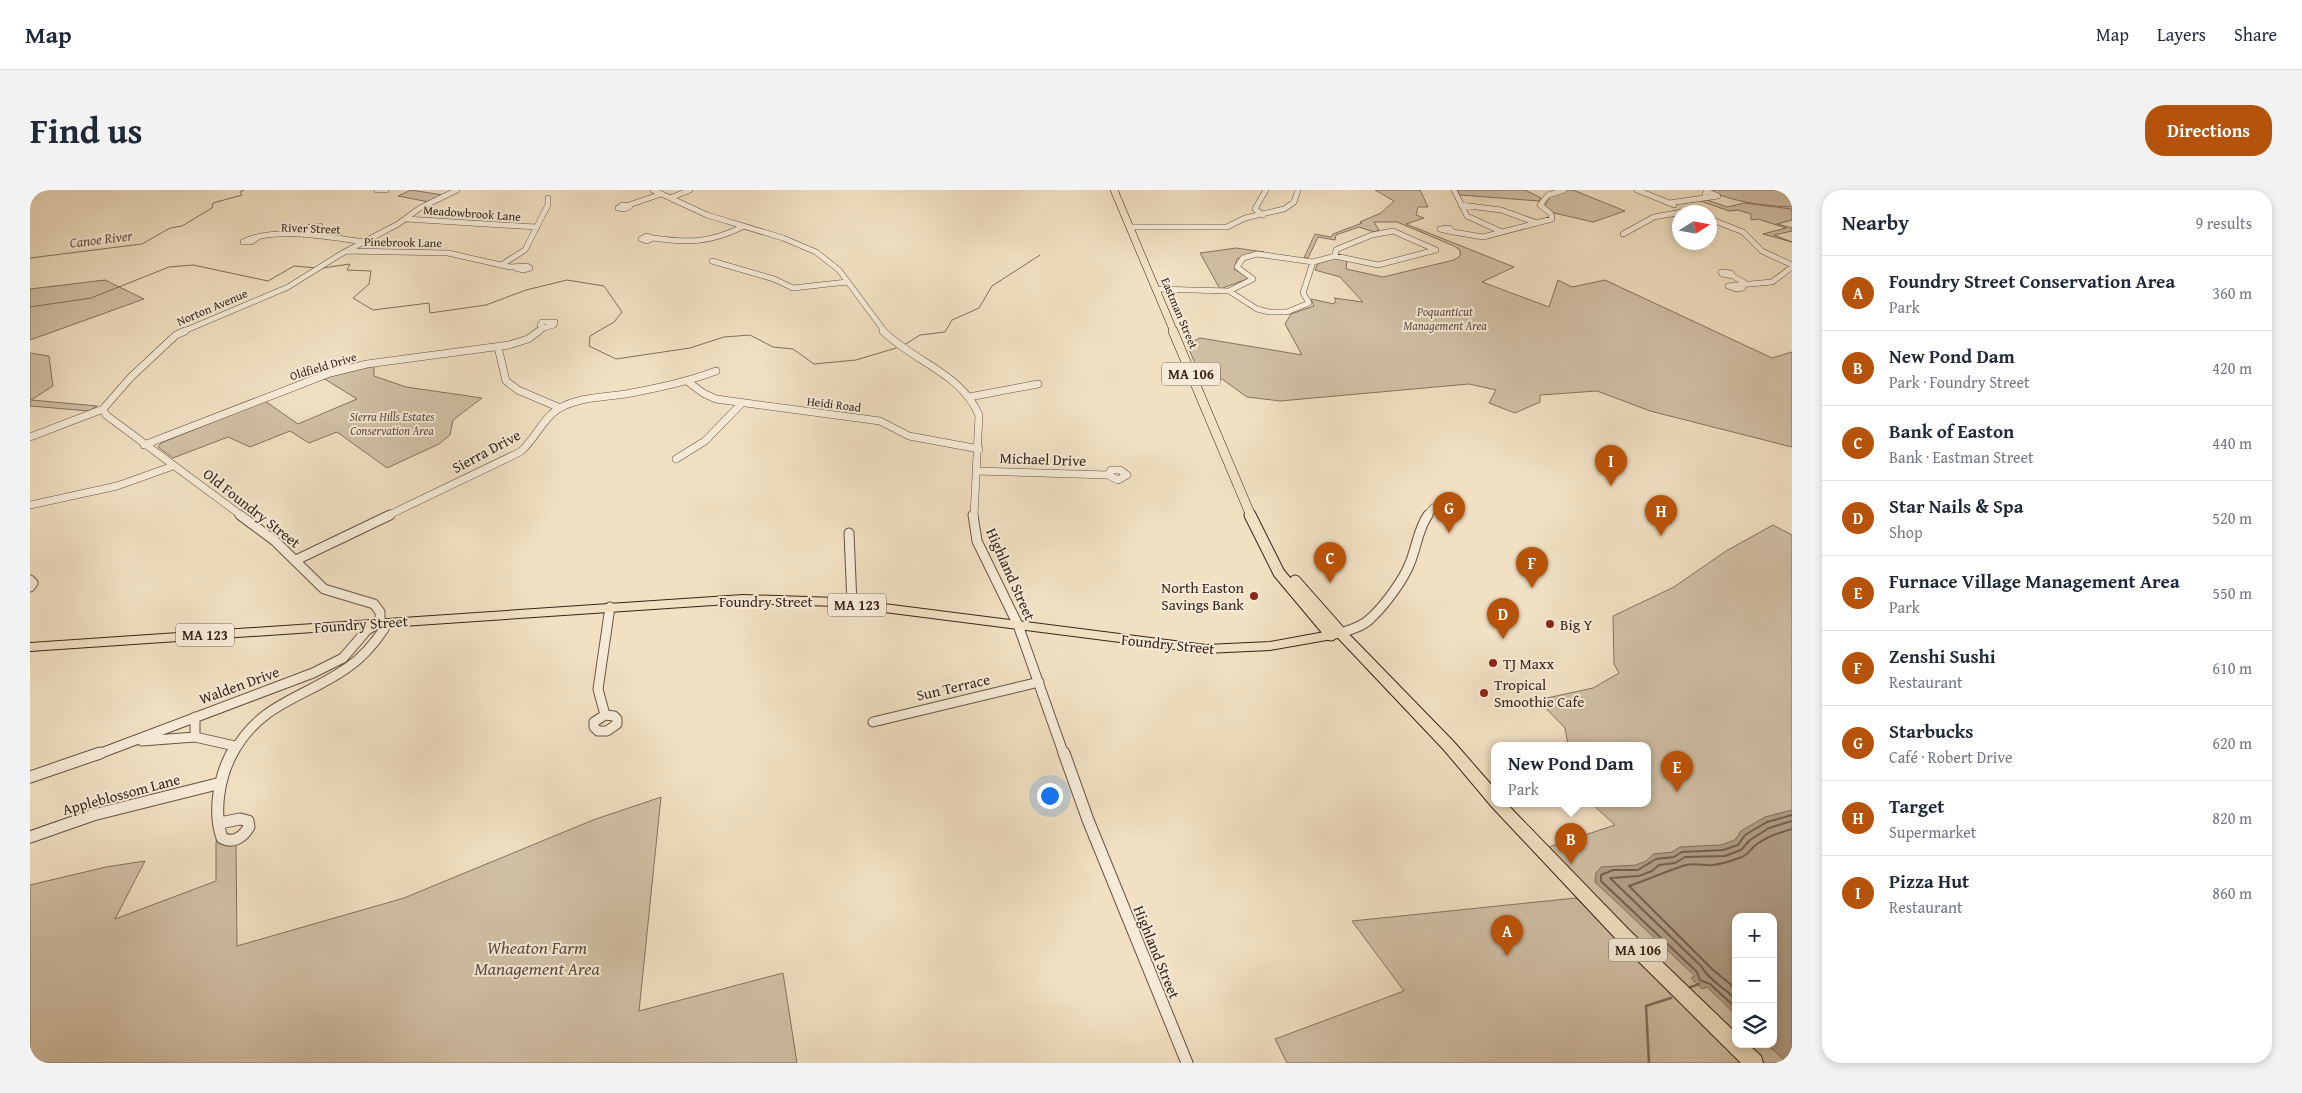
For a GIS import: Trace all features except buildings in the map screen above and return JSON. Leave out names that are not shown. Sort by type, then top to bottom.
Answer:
[{"type":"highway","name":"Foundry Street","points":[[30,647],[743,599],[810,600],[852,604],[1206,649],[1270,646],[1336,634]]},
{"type":"highway","name":"MA 106","points":[[1336,634],[1441,750],[1471,775],[1491,797]]},
{"type":"highway","name":"MA 106","points":[[1501,807],[1623,935],[1754,1063]]},
{"type":"main road","name":"Eastman Street","points":[[1114,190],[1249,513],[1279,574],[1336,634]]},
{"type":"street","points":[[377,190],[386,190]]},
{"type":"street","points":[[416,211],[457,190]]},
{"type":"street","name":"Highland Street","points":[[653,190],[708,216],[817,252],[834,264],[870,314],[893,341],[957,385],[975,404],[979,415],[973,512],[977,541],[1018,625],[1088,820],[1187,1063]]},
{"type":"street","points":[[670,198],[690,190]]},
{"type":"street","points":[[1264,215],[1255,209],[1266,190]]},
{"type":"street","points":[[1131,228],[1220,228],[1232,225],[1245,218],[1264,215],[1290,206],[1298,190]]},
{"type":"street","points":[[1454,190],[1467,216],[1502,232]]},
{"type":"street","points":[[1453,232],[1483,237],[1552,220],[1552,214],[1540,205],[1548,195],[1564,190]]},
{"type":"street","points":[[1637,190],[1674,205]]},
{"type":"street","points":[[1669,203],[1705,193]]},
{"type":"street","points":[[628,205],[661,194]]},
{"type":"street","points":[[501,265],[524,252],[548,205],[548,198]]},
{"type":"street","points":[[1461,205],[1501,210],[1537,223]]},
{"type":"street","name":"Norton Avenue","points":[[30,437],[103,409],[176,335],[288,287],[347,251],[406,219],[416,211]]},
{"type":"street","points":[[1623,234],[1654,217],[1672,215]]},
{"type":"street","name":"Meadowbrook Lane","points":[[406,219],[536,227]]},
{"type":"street","points":[[1717,222],[1743,232],[1762,251],[1792,266],[1772,282],[1742,284],[1733,276]]},
{"type":"street","points":[[653,238],[692,243],[719,237],[742,227]]},
{"type":"street","points":[[305,235],[313,229]]},
{"type":"street","points":[[1155,290],[1230,290],[1253,279],[1239,270],[1238,267],[1243,258],[1252,255],[1262,254],[1313,262],[1335,256],[1378,264],[1436,250],[1411,237],[1389,231],[1340,248],[1336,250],[1335,256]]},
{"type":"street","name":"River Street","points":[[257,238],[305,235],[365,242]]},
{"type":"street","name":"Pinebrook Lane","points":[[347,251],[448,253],[516,268]]},
{"type":"street","points":[[712,261],[766,276],[793,288],[847,282]]},
{"type":"street","points":[[1230,290],[1262,310],[1284,312],[1300,308],[1309,303],[1303,293],[1313,262]]},
{"type":"street","name":"Oldfield Drive","points":[[144,445],[310,380],[344,369],[498,347],[528,339],[544,328]]},
{"type":"street","points":[[498,347],[506,381],[518,390],[560,408]]},
{"type":"street","name":"Sierra Drive","points":[[296,560],[520,452],[535,440],[545,420],[560,408],[578,402],[687,381],[716,371]]},
{"type":"street","name":"Heidi Road","points":[[687,381],[707,396],[741,404],[880,421],[908,436],[978,449]]},
{"type":"street","points":[[969,397],[1038,384]]},
{"type":"street","points":[[676,459],[705,442],[741,404]]},
{"type":"street","name":"Old Foundry Street","points":[[103,409],[106,415],[144,445],[245,517],[296,560],[328,591],[377,606],[380,612],[380,622]]},
{"type":"street","points":[[30,504],[112,487],[173,466]]},
{"type":"street","name":"Michael Drive","points":[[977,470],[1108,475]]},
{"type":"street","points":[[1336,634],[1360,626],[1372,618],[1387,600],[1410,564],[1422,523],[1433,508]]},
{"type":"street","points":[[849,533],[852,604]]},
{"type":"street","points":[[30,580],[33,583],[30,587]]},
{"type":"street","points":[[605,715],[598,689],[610,607]]},
{"type":"street","points":[[360,640],[376,641],[384,629],[380,622]]},
{"type":"street","name":"Walden Drive","points":[[30,777],[121,746],[313,674],[343,658],[367,630],[380,622]]},
{"type":"street","name":"Walden Drive","points":[[121,746],[142,741],[195,737],[235,746],[268,712],[284,701],[333,677],[356,662],[376,641]]},
{"type":"street","name":"Sun Terrace","points":[[873,722],[1039,682]]},
{"type":"street","points":[[195,717],[195,737]]},
{"type":"street","points":[[220,823],[221,783],[235,746]]},
{"type":"street","name":"Appleblossom Lane","points":[[30,836],[93,815],[221,783]]},
{"type":"green space","points":[[411,190],[443,195],[429,202],[398,196]]},
{"type":"green space","name":"Poquanticut Management Area","points":[[1375,190],[1420,190],[1428,207],[1418,207],[1416,215],[1424,218],[1406,224],[1514,267],[1482,282],[1549,307],[1558,280],[1572,287],[1605,280],[1772,358],[1792,352],[1792,447],[1650,411],[1597,391],[1540,395],[1540,402],[1515,413],[1489,403],[1496,390],[1469,384],[1280,401],[1247,397],[1222,379],[1200,376],[1187,344],[1200,338],[1302,355],[1285,324],[1291,314],[1314,306],[1311,299],[1334,304],[1336,299],[1334,298],[1363,302],[1340,277],[1315,270],[1318,263],[1332,258],[1347,260],[1346,269],[1383,277],[1454,260],[1460,256],[1460,250],[1454,246],[1397,222],[1374,222],[1379,230],[1374,232],[1359,227],[1336,235],[1335,240],[1318,237],[1308,258],[1304,258],[1315,234],[1331,237],[1333,234],[1362,223],[1360,222],[1381,213],[1394,201]]},
{"type":"green space","points":[[1457,190],[1525,190],[1541,198],[1539,201],[1460,195]]},
{"type":"green space","points":[[1573,190],[1625,211],[1593,222],[1554,213],[1545,206],[1550,196]]},
{"type":"green space","points":[[1708,190],[1792,190],[1792,207],[1749,203],[1728,198]]},
{"type":"green space","points":[[1705,199],[1727,207],[1744,203],[1792,209],[1792,220],[1777,224],[1792,228],[1792,231],[1774,235],[1792,242],[1763,234],[1786,228],[1758,219],[1751,220],[1751,214],[1738,210],[1729,211],[1717,207],[1717,205],[1698,200]]},
{"type":"green space","points":[[1236,248],[1264,252],[1251,253],[1237,259],[1234,269],[1250,278],[1220,289],[1200,253]]},
{"type":"green space","points":[[105,280],[144,299],[30,340],[30,289]]},
{"type":"green space","points":[[30,353],[49,356],[53,386],[31,400],[97,406],[89,411],[30,406]]},
{"type":"green space","name":"Sierra Hills Estates Conservation Area","points":[[374,366],[374,376],[406,387],[482,398],[453,420],[450,435],[439,444],[387,468],[337,432],[309,443],[290,431],[250,447],[228,437],[173,458],[158,447],[161,443],[265,401],[298,424],[357,399],[323,378]]},
{"type":"green space","points":[[1773,525],[1792,535],[1792,1063],[1765,1063],[1749,1048],[1777,1048],[1777,913],[1732,913],[1732,1031],[1592,896],[1549,847],[1615,825],[1595,807],[1651,807],[1651,742],[1567,742],[1565,728],[1538,700],[1593,688],[1619,673],[1614,664],[1613,616],[1674,587],[1726,551]]},
{"type":"green space","name":"Wheaton Farm Management Area","points":[[661,797],[639,1011],[783,973],[797,1063],[30,1063],[30,885],[106,867],[145,861],[115,919],[216,881],[216,841],[224,844],[236,843],[237,946],[404,898],[593,820]]},
{"type":"green space","points":[[1576,898],[1746,1063],[1287,1063],[1275,1039],[1404,991],[1352,921]]},
{"type":"water","points":[[1792,810],[1792,1063],[1787,1063],[1771,1048],[1777,1048],[1777,913],[1732,913],[1732,1011],[1707,987],[1702,989],[1691,978],[1695,976],[1595,882],[1596,873],[1601,867],[1636,865],[1646,861],[1654,854],[1672,852],[1680,847],[1721,845],[1735,840],[1741,831],[1765,817]]},
{"type":"waterway","name":"Canoe River","points":[[30,258],[142,244],[170,228],[182,226],[212,208],[213,203],[242,195],[240,192],[244,190]]},
{"type":"waterway","points":[[904,345],[920,335],[945,332],[952,320],[979,308],[992,286],[1040,255]]},
{"type":"waterway","points":[[323,268],[350,264],[347,270],[371,271],[369,284],[353,298],[373,310],[429,303],[430,313],[486,305],[526,290],[567,280],[604,286],[622,312],[614,322],[590,336],[589,346],[616,359],[690,348],[724,337],[750,335],[773,347],[793,349],[814,364],[856,360],[896,348]]},
{"type":"waterway","points":[[30,307],[91,298],[169,267],[193,265],[268,281],[294,266],[317,268]]},
{"type":"waterway","points":[[1688,988],[1699,984]]},
{"type":"waterway","points":[[1649,1063],[1646,1006],[1671,998]]},
{"type":"place","name":"Pizza Hut","points":[[1611,486]]},
{"type":"place","name":"Starbucks","points":[[1449,533]]},
{"type":"place","name":"Target","points":[[1661,536]]},
{"type":"place","name":"Bank of Easton","points":[[1330,583]]},
{"type":"place","name":"Zenshi Sushi","points":[[1532,588]]},
{"type":"place","name":"North Easton Savings Bank","points":[[1254,596]]},
{"type":"place","name":"Big Y","points":[[1550,624]]},
{"type":"place","name":"Star Nails & Spa","points":[[1503,639]]},
{"type":"place","name":"TJ Maxx","points":[[1493,663]]},
{"type":"place","name":"Tropical Smoothie Cafe","points":[[1484,693]]},
{"type":"place","name":"Furnace Village Management Area","points":[[1677,792]]},
{"type":"place","name":"New Pond Dam","points":[[1571,864]]},
{"type":"place","name":"Foundry Street Conservation Area","points":[[1507,956]]}]
